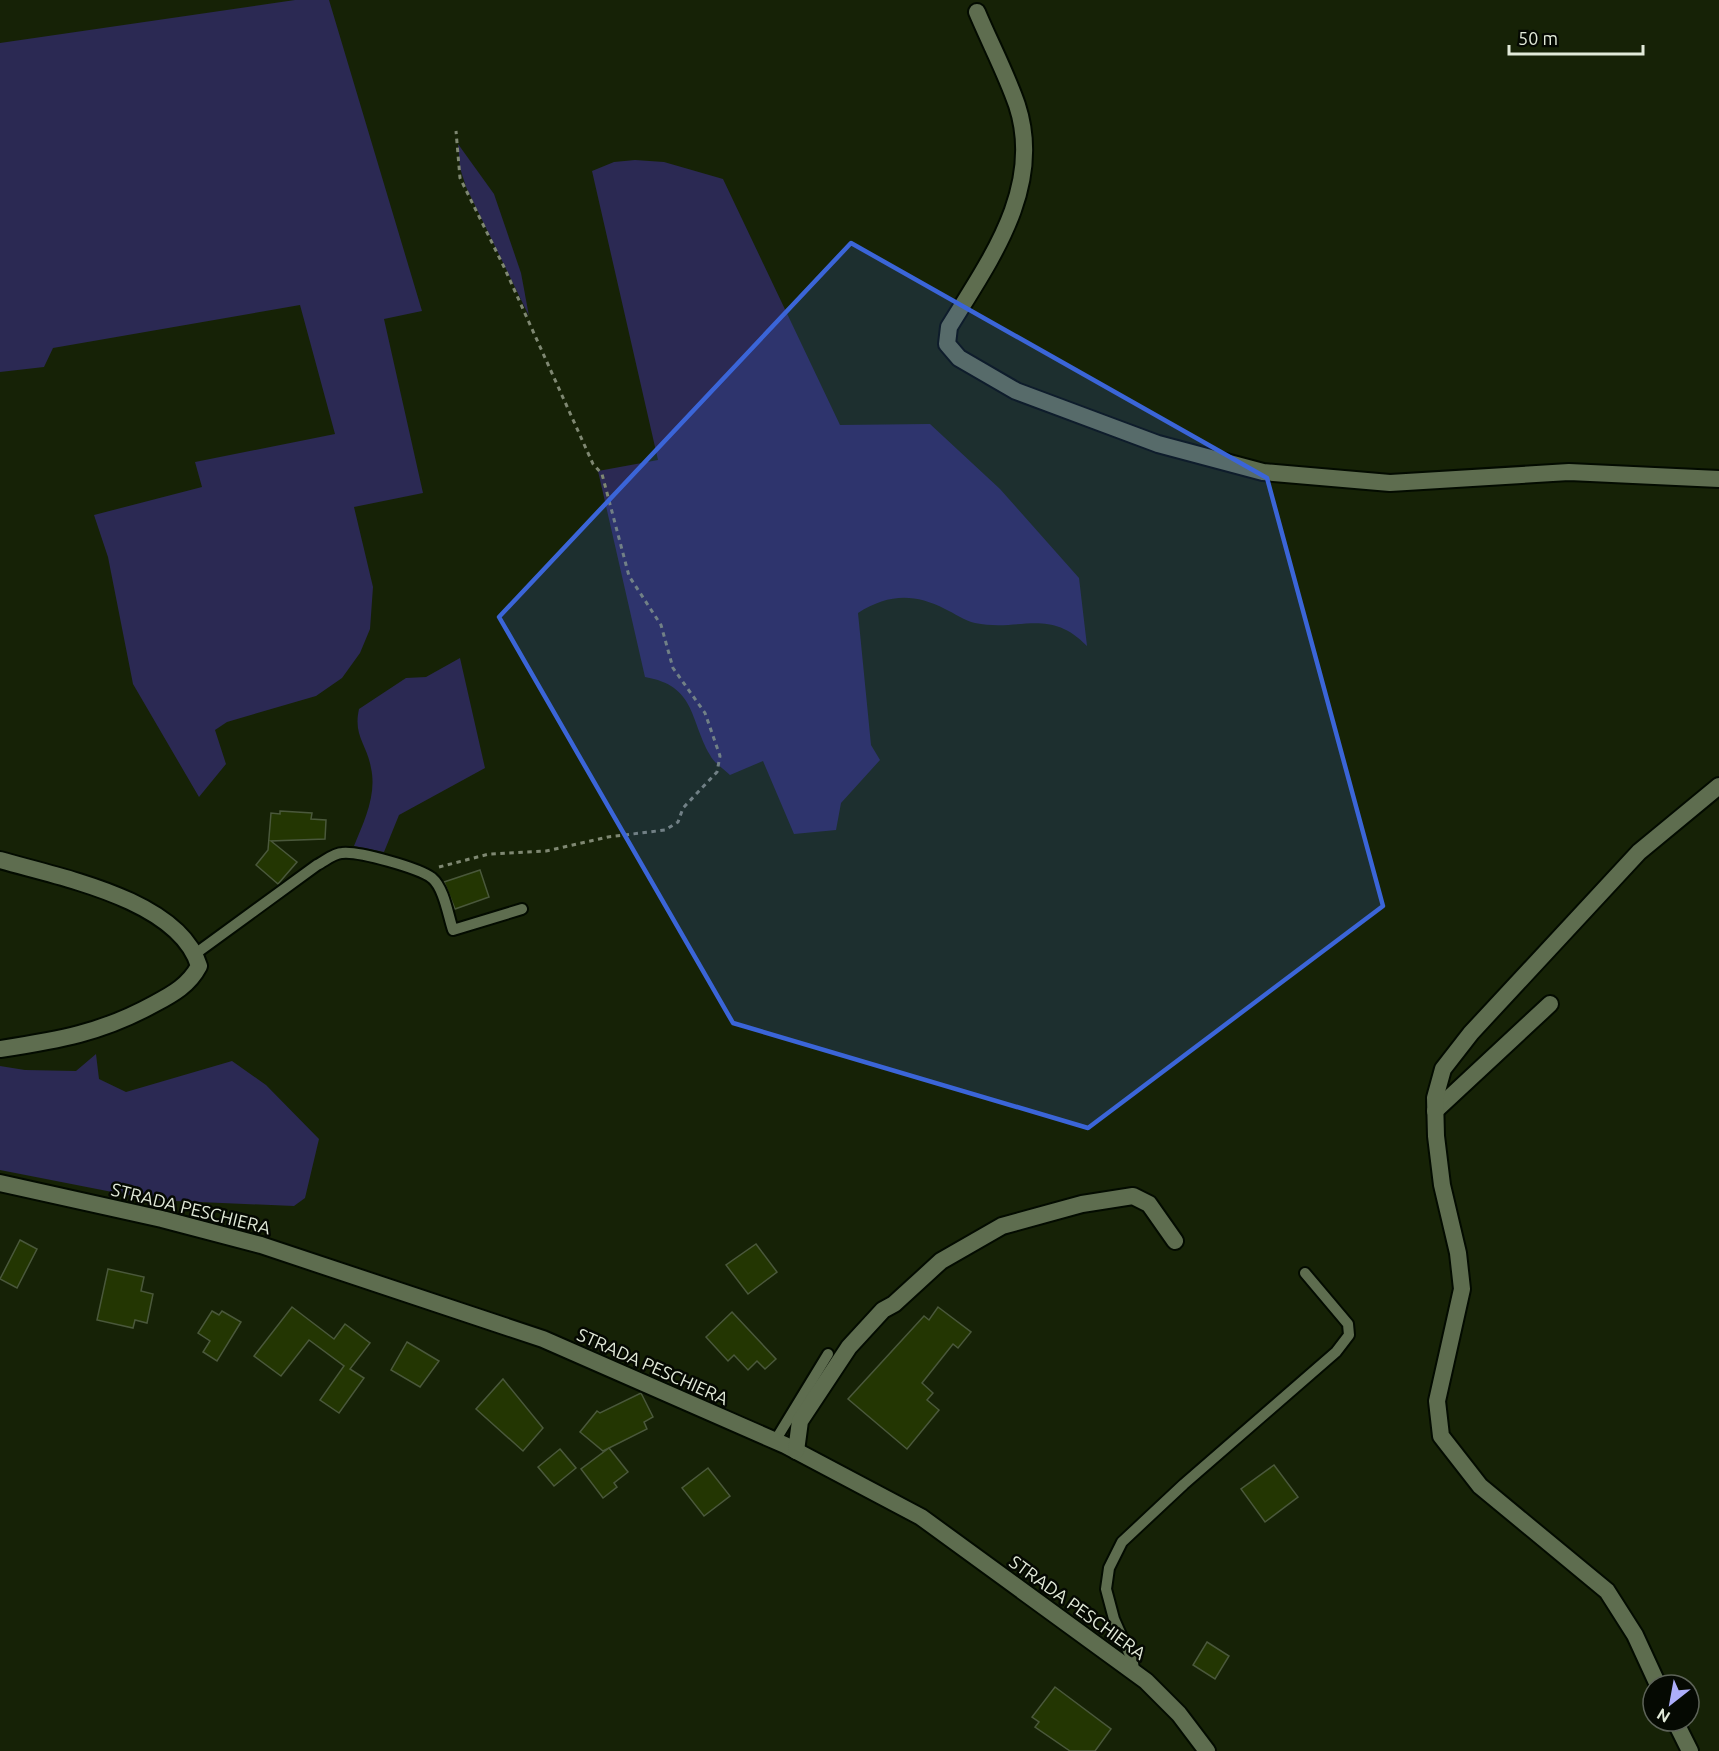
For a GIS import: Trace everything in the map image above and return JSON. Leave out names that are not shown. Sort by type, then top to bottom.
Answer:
[{"type":"street","points":[[977,12],[1017,105],[1024,133],[1025,171],[1011,221],[949,327],[947,344],[959,358],[1017,391],[1158,444],[1263,472],[1390,483],[1569,472],[1719,479]]},
{"type":"street","points":[[1652,1673],[1635,1635],[1607,1592],[1480,1486],[1441,1436],[1437,1401],[1462,1289],[1458,1253],[1442,1185],[1435,1098],[1443,1069],[1471,1033],[1639,852],[1719,786]]},
{"type":"street","points":[[0,860],[78,881],[127,899],[159,918],[182,938],[195,954],[199,966],[194,977],[183,987],[119,1023],[62,1040],[0,1049]]},
{"type":"street","points":[[1435,1111],[1550,1004]]},
{"type":"street","name":"STRADA PESCHIERA","points":[[0,1183],[162,1219],[261,1245],[543,1340],[775,1441],[921,1517],[1134,1672],[1179,1714],[1207,1751]]},
{"type":"street","points":[[796,1451],[800,1421],[849,1347],[876,1318],[941,1261],[1002,1226],[1082,1204],[1133,1196],[1149,1204],[1175,1241]]},
{"type":"street","points":[[1681,1733],[1690,1751]]},
{"type":"lane","points":[[195,954],[317,865],[339,853],[358,853],[432,878],[440,890],[453,930],[522,909]]},
{"type":"lane","points":[[1134,1672],[1133,1662],[1114,1619],[1106,1589],[1109,1568],[1122,1542],[1336,1352],[1349,1335],[1348,1324],[1305,1273]]},
{"type":"lane","points":[[775,1441],[828,1354]]},
{"type":"path","points":[[417,872],[481,855],[546,851],[608,837],[665,830],[678,822],[683,808],[710,782],[717,772],[720,756],[705,713],[673,668],[661,625],[629,576],[602,474],[592,464],[504,267],[460,178],[456,131]]},
{"type":"highlighted area","points":[[851,243],[1267,478],[1383,906],[1088,1128],[733,1023],[499,617]]},
{"type":"shaded area","points":[[295,0],[329,0],[422,311],[384,319],[423,493],[354,507],[373,587],[370,629],[360,653],[342,678],[316,696],[227,722],[215,730],[226,764],[199,797],[133,684],[108,557],[94,515],[202,487],[195,462],[335,434],[300,305],[53,348],[44,367],[0,372],[0,43]]},
{"type":"shaded area","points":[[458,144],[494,194],[521,273],[529,316],[466,187],[460,168]]},
{"type":"shaded area","points":[[635,160],[664,162],[723,179],[840,425],[930,424],[1000,489],[1079,578],[1087,646],[1060,627],[1034,623],[991,625],[975,623],[934,604],[912,598],[880,602],[858,613],[871,745],[880,760],[841,803],[836,830],[794,834],[763,761],[730,775],[710,755],[689,706],[682,696],[662,681],[645,677],[598,471],[658,460],[592,171],[614,162]]},
{"type":"shaded area","points":[[460,658],[485,768],[399,815],[384,852],[354,846],[368,808],[372,788],[369,760],[359,733],[359,709],[406,678],[426,677]]},
{"type":"shaded area","points":[[96,1054],[99,1079],[126,1092],[232,1061],[266,1085],[319,1139],[305,1198],[294,1206],[153,1200],[0,1170],[0,1066],[25,1070],[76,1071]]},
{"type":"building","points":[[280,811],[312,813],[311,819],[326,820],[325,839],[271,841],[297,862],[278,884],[256,865],[268,850],[271,813],[280,814]]},
{"type":"building","points":[[480,870],[489,897],[455,909],[444,882]]},
{"type":"building","points":[[20,1240],[37,1249],[17,1288],[0,1279]]},
{"type":"building","points":[[756,1244],[777,1272],[748,1294],[726,1265]]},
{"type":"building","points":[[108,1269],[144,1277],[141,1291],[153,1294],[147,1323],[135,1320],[133,1328],[97,1320]]},
{"type":"building","points":[[292,1307],[334,1339],[345,1324],[370,1343],[350,1369],[364,1378],[339,1413],[320,1400],[344,1366],[309,1340],[281,1376],[254,1356]]},
{"type":"building","points":[[938,1307],[971,1332],[958,1348],[953,1344],[922,1383],[933,1393],[927,1400],[939,1410],[907,1449],[848,1399],[924,1316],[929,1320]]},
{"type":"building","points":[[212,1311],[219,1315],[222,1311],[241,1322],[217,1361],[203,1352],[210,1341],[198,1333]]},
{"type":"building","points":[[732,1312],[776,1359],[765,1369],[757,1361],[748,1370],[734,1355],[728,1361],[706,1337]]},
{"type":"building","points":[[407,1342],[439,1361],[420,1387],[391,1370]]},
{"type":"building","points":[[503,1379],[543,1428],[523,1451],[476,1409]]},
{"type":"building","points":[[641,1393],[653,1417],[644,1422],[647,1429],[603,1451],[580,1432],[597,1411],[600,1413]]},
{"type":"building","points":[[609,1448],[628,1472],[614,1483],[617,1487],[603,1498],[581,1469]]},
{"type":"building","points":[[560,1449],[576,1468],[554,1486],[538,1467]]},
{"type":"building","points":[[1274,1465],[1298,1497],[1265,1522],[1241,1489]]},
{"type":"building","points":[[708,1468],[730,1496],[704,1516],[682,1488]]},
{"type":"building","points":[[1207,1642],[1229,1656],[1215,1679],[1193,1665]]},
{"type":"building","points":[[1055,1687],[1111,1729],[1095,1751],[1070,1751],[1035,1727],[1039,1722],[1032,1717]]}]
